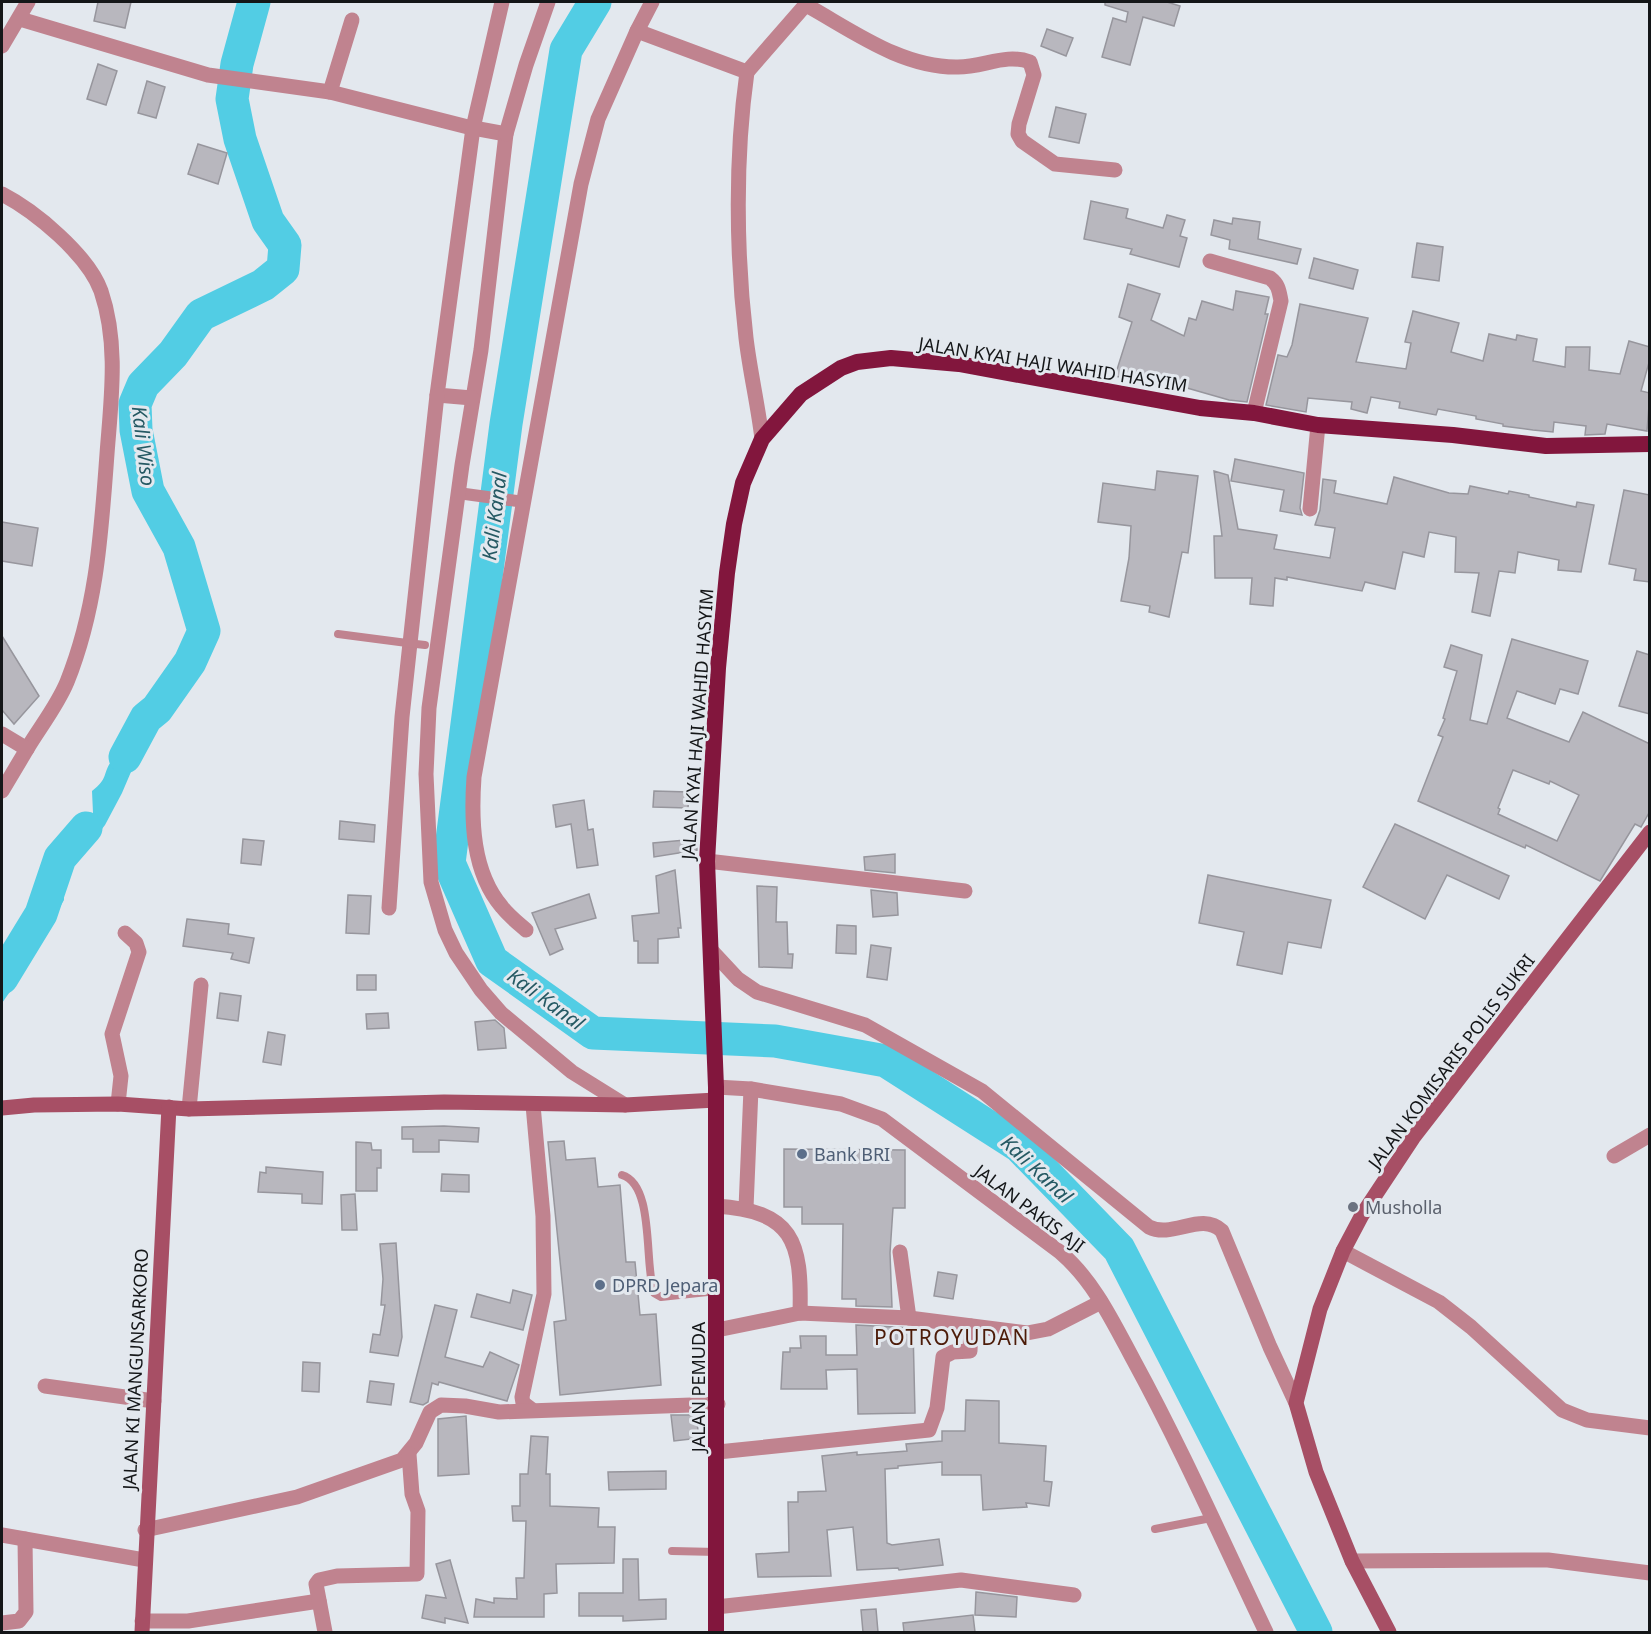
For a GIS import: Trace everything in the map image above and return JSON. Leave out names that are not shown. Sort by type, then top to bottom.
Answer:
[{"type":"highway","name":"JALAN KYAI HAJI WAHID HASYIM","points":[[715,1069],[713,970],[707,861],[718,668],[727,573],[743,483],[762,439],[801,394],[841,368],[857,362],[891,358],[959,364],[1200,408],[1254,413],[1318,425],[1453,435],[1546,446],[1650,444]]},
{"type":"highway","name":"JALAN PEMUDA","points":[[715,1069],[718,1404],[716,1632]]},
{"type":"main road","name":"JALAN KOMISARIS POLIS SUKRI","points":[[1389,1632],[1352,1562],[1312,1461],[1296,1403],[1300,1378],[1320,1309],[1343,1251],[1362,1215],[1413,1138],[1650,832]]},
{"type":"main road","points":[[2,1108],[118,1104],[189,1109],[444,1102],[624,1105],[716,1093]]},
{"type":"main road","name":"JALAN KI MANGUNSARKORO","points":[[142,1627],[145,1530],[169,1107]]},
{"type":"street","points":[[2,46],[28,2]]},
{"type":"street","points":[[389,908],[402,717],[437,395],[471,128],[502,2]]},
{"type":"street","points":[[548,2],[500,133],[481,350],[459,494],[431,646],[426,785],[431,882],[445,930],[468,972],[501,1013],[572,1072],[624,1105]]},
{"type":"street","points":[[526,930],[502,907],[491,891],[477,852],[472,805],[476,765],[581,184],[598,119],[652,2]]},
{"type":"street","points":[[762,439],[746,340],[740,275],[738,220],[741,113],[747,72],[807,3],[891,53],[920,63],[958,67],[1011,57],[1030,62],[1034,75],[1019,124],[1018,134],[1022,141],[1055,164],[1115,170]]},
{"type":"street","points":[[20,19],[208,75],[330,92],[471,128],[500,133]]},
{"type":"street","points":[[330,92],[352,20]]},
{"type":"street","points":[[637,31],[747,72]]},
{"type":"street","points":[[2,194],[45,222],[88,268],[100,290],[110,327],[113,368],[99,556],[93,600],[66,684],[2,791]]},
{"type":"street","points":[[1210,261],[1270,278],[1277,283],[1281,301],[1254,413]]},
{"type":"street","points":[[437,395],[472,398]]},
{"type":"street","points":[[1310,509],[1318,425]]},
{"type":"street","points":[[459,494],[523,502]]},
{"type":"street","points":[[2,734],[27,749]]},
{"type":"street","points":[[707,861],[965,891]]},
{"type":"street","points":[[118,1104],[121,1076],[112,1034],[139,952],[136,943],[125,933]]},
{"type":"street","points":[[711,950],[738,980],[757,993],[865,1025],[982,1091],[1149,1227],[1166,1232],[1197,1224],[1216,1225],[1222,1232],[1296,1403]]},
{"type":"street","points":[[189,1109],[201,985]]},
{"type":"street","points":[[746,1208],[751,1089]]},
{"type":"street","name":"JALAN PAKIS AJI","points":[[716,1093],[751,1089],[841,1104],[882,1119],[1010,1218],[1060,1252],[1088,1281],[1155,1400],[1266,1632]]},
{"type":"street","points":[[531,1409],[523,1403],[522,1397],[544,1294],[543,1216],[534,1105]]},
{"type":"street","points":[[1614,1156],[1650,1135]]},
{"type":"street","points":[[716,1206],[746,1208],[769,1216],[790,1238],[801,1277],[800,1313]]},
{"type":"street","points":[[1343,1251],[1439,1302],[1471,1327],[1563,1410],[1587,1420],[1650,1428]]},
{"type":"street","points":[[900,1252],[909,1318]]},
{"type":"street","points":[[717,1330],[800,1313],[909,1318],[1027,1333],[1048,1329],[1101,1302]]},
{"type":"street","points":[[718,1452],[929,1430],[937,1408],[942,1357],[953,1352],[970,1351],[971,1326]]},
{"type":"street","points":[[45,1386],[154,1401]]},
{"type":"street","points":[[324,1632],[316,1584],[319,1580],[337,1576],[417,1574],[418,1511],[412,1494],[409,1454],[425,1418],[438,1406],[447,1404],[499,1412],[531,1409],[718,1404]]},
{"type":"street","points":[[145,1530],[297,1497],[379,1469],[409,1454]]},
{"type":"street","points":[[2,1535],[144,1560]]},
{"type":"street","points":[[2,1623],[19,1621],[26,1612],[25,1539]]},
{"type":"street","points":[[1352,1562],[1548,1560],[1650,1573]]},
{"type":"street","points":[[716,1606],[961,1580],[1074,1595]]},
{"type":"street","points":[[142,1627],[319,1601]]},
{"type":"lane","points":[[338,634],[431,646]]},
{"type":"lane","points":[[622,1175],[633,1180],[643,1201],[654,1293],[661,1297],[717,1291]]},
{"type":"lane","points":[[1155,1529],[1211,1518]]},
{"type":"lane","points":[[672,1551],[717,1552]]},
{"type":"water","points":[[146,718],[148,732],[122,793],[105,825],[63,879],[64,900],[2,1003],[2,966],[34,923],[59,865],[54,851],[70,830],[93,813],[92,791],[101,783],[112,760],[129,738],[137,720]]},
{"type":"building","points":[[98,2],[131,2],[125,28],[94,21]]},
{"type":"building","points":[[1105,2],[1167,2],[1180,6],[1174,26],[1143,17],[1130,65],[1102,57],[1113,18],[1126,22],[1128,12],[1105,5]]},
{"type":"building","points":[[1047,29],[1073,38],[1066,56],[1041,46]]},
{"type":"building","points":[[98,64],[117,71],[106,105],[87,99]]},
{"type":"building","points":[[147,81],[165,87],[156,118],[138,113]]},
{"type":"building","points":[[1056,107],[1086,114],[1079,143],[1049,137]]},
{"type":"building","points":[[198,144],[227,153],[218,184],[188,174]]},
{"type":"building","points":[[1091,201],[1128,209],[1126,218],[1163,228],[1167,215],[1185,220],[1180,236],[1187,238],[1179,267],[1130,254],[1132,249],[1084,239]]},
{"type":"building","points":[[1233,218],[1260,222],[1258,239],[1301,249],[1297,264],[1229,249],[1230,240],[1211,235],[1214,220],[1232,224]]},
{"type":"building","points":[[1417,243],[1443,247],[1439,281],[1412,277]]},
{"type":"building","points":[[1314,258],[1358,270],[1353,289],[1309,278]]},
{"type":"building","points":[[1128,284],[1160,294],[1151,320],[1184,336],[1189,318],[1196,320],[1202,301],[1233,310],[1236,291],[1269,297],[1265,314],[1268,314],[1247,402],[1229,400],[1159,380],[1157,386],[1115,376],[1132,322],[1119,317]]},
{"type":"building","points":[[1300,304],[1368,318],[1356,362],[1406,369],[1411,343],[1405,342],[1413,311],[1459,323],[1451,352],[1483,361],[1489,334],[1516,340],[1517,335],[1537,339],[1533,361],[1565,367],[1566,347],[1590,347],[1589,370],[1620,374],[1629,341],[1650,347],[1650,359],[1641,391],[1650,393],[1647,431],[1607,424],[1605,434],[1585,435],[1586,426],[1554,422],[1553,432],[1533,430],[1503,426],[1503,424],[1476,419],[1476,416],[1438,409],[1436,415],[1399,408],[1400,402],[1371,397],[1367,413],[1351,409],[1352,402],[1308,398],[1306,412],[1266,405],[1278,355],[1287,357],[1292,345]]},
{"type":"building","points":[[1235,459],[1304,473],[1300,508],[1302,515],[1280,511],[1284,490],[1231,481]]},
{"type":"building","points":[[1157,471],[1198,476],[1188,553],[1182,552],[1169,617],[1149,612],[1150,606],[1121,601],[1129,558],[1131,526],[1098,522],[1103,483],[1155,490]]},
{"type":"building","points":[[1214,471],[1228,475],[1238,529],[1277,535],[1274,549],[1330,558],[1335,528],[1315,525],[1320,510],[1323,479],[1336,481],[1334,493],[1387,504],[1394,477],[1449,493],[1468,494],[1470,486],[1508,494],[1509,491],[1576,507],[1577,502],[1594,505],[1581,572],[1558,570],[1559,560],[1518,552],[1515,573],[1499,571],[1490,616],[1472,612],[1479,573],[1455,572],[1456,537],[1429,532],[1424,557],[1403,552],[1395,589],[1365,582],[1362,591],[1287,577],[1287,580],[1275,578],[1273,606],[1250,604],[1252,578],[1215,578],[1214,536],[1222,536]]},
{"type":"building","points":[[1624,490],[1650,495],[1650,582],[1634,580],[1636,569],[1609,564]]},
{"type":"building","points":[[2,522],[38,528],[32,566],[2,561]]},
{"type":"building","points":[[2,636],[39,696],[14,724],[2,710]]},
{"type":"building","points":[[1512,639],[1588,661],[1578,694],[1560,689],[1555,704],[1517,691],[1507,718],[1569,742],[1583,712],[1650,744],[1650,811],[1641,827],[1635,824],[1600,881],[1526,845],[1525,848],[1418,801],[1443,737],[1438,735],[1445,719],[1443,718],[1457,671],[1444,667],[1451,645],[1482,655],[1470,720],[1487,724]],"holes":[[[1513,770],[1549,784],[1550,781],[1579,795],[1557,841],[1498,814],[1500,809],[1498,808]]]},
{"type":"building","points":[[1637,651],[1650,655],[1650,714],[1619,706]]},
{"type":"building","points":[[654,791],[689,792],[688,808],[653,807]]},
{"type":"building","points":[[584,800],[588,830],[593,829],[598,865],[577,868],[571,824],[556,827],[553,805]]},
{"type":"building","points":[[340,821],[375,825],[374,842],[339,839]]},
{"type":"building","points":[[1395,824],[1509,876],[1499,899],[1447,875],[1425,919],[1363,887]]},
{"type":"building","points":[[243,839],[264,841],[261,865],[241,863]]},
{"type":"building","points":[[696,839],[697,850],[654,857],[653,843]]},
{"type":"building","points":[[895,854],[895,873],[865,870],[864,857]]},
{"type":"building","points":[[675,870],[681,928],[678,928],[679,937],[658,939],[658,963],[638,963],[638,941],[634,941],[632,916],[659,913],[656,876]]},
{"type":"building","points":[[1208,875],[1331,900],[1321,948],[1288,942],[1282,974],[1237,965],[1244,932],[1199,923]]},
{"type":"building","points":[[757,886],[777,887],[776,922],[787,922],[788,954],[793,954],[792,968],[759,967]]},
{"type":"building","points":[[871,890],[897,893],[898,915],[873,917]]},
{"type":"building","points":[[589,894],[596,918],[555,929],[563,949],[550,955],[532,913]]},
{"type":"building","points":[[348,895],[371,896],[369,934],[346,933]]},
{"type":"building","points":[[187,919],[229,924],[228,934],[254,938],[249,963],[231,959],[233,953],[183,946]]},
{"type":"building","points":[[837,925],[856,926],[856,954],[836,953]]},
{"type":"building","points":[[871,945],[891,948],[887,980],[867,977]]},
{"type":"building","points":[[357,975],[376,975],[376,990],[357,990]]},
{"type":"building","points":[[220,993],[241,996],[238,1021],[217,1018]]},
{"type":"building","points":[[388,1013],[389,1028],[367,1029],[366,1014]]},
{"type":"building","points":[[495,1020],[504,1028],[506,1048],[478,1050],[475,1022]]},
{"type":"building","points":[[268,1032],[285,1035],[281,1065],[263,1062]]},
{"type":"building","points":[[402,1127],[479,1128],[478,1142],[439,1140],[439,1152],[413,1152],[413,1139],[402,1139]]},
{"type":"building","name":"DPRD Jepara","points":[[564,1141],[566,1160],[595,1158],[598,1187],[620,1185],[626,1262],[635,1262],[640,1315],[656,1314],[661,1385],[560,1395],[554,1322],[566,1320],[548,1142]]},
{"type":"building","points":[[356,1142],[371,1143],[372,1150],[381,1150],[381,1168],[377,1168],[377,1191],[356,1191]]},
{"type":"building","points":[[784,1149],[905,1150],[905,1208],[893,1208],[890,1253],[892,1307],[856,1306],[856,1299],[842,1299],[843,1224],[802,1224],[802,1207],[784,1207]]},
{"type":"building","points":[[266,1167],[323,1172],[322,1204],[302,1203],[302,1194],[258,1192],[260,1172],[266,1173]]},
{"type":"building","points":[[442,1174],[469,1175],[469,1192],[441,1191]]},
{"type":"building","points":[[355,1194],[357,1230],[342,1230],[341,1195]]},
{"type":"building","points":[[396,1243],[402,1337],[398,1356],[370,1352],[373,1334],[380,1335],[385,1305],[381,1305],[383,1279],[380,1244]]},
{"type":"building","points":[[938,1272],[957,1275],[953,1299],[934,1296]]},
{"type":"building","points":[[513,1290],[532,1295],[523,1330],[471,1317],[477,1294],[510,1303]]},
{"type":"building","points":[[435,1305],[457,1310],[445,1357],[483,1367],[490,1352],[519,1365],[507,1401],[439,1382],[438,1385],[432,1383],[428,1402],[423,1405],[410,1402]]},
{"type":"building","points":[[856,1325],[913,1328],[915,1413],[858,1414],[857,1369],[826,1370],[827,1389],[781,1389],[783,1352],[790,1352],[790,1348],[801,1348],[800,1336],[826,1336],[826,1355],[857,1355]]},
{"type":"building","points":[[303,1362],[320,1363],[319,1392],[302,1391]]},
{"type":"building","points":[[370,1381],[394,1384],[391,1405],[367,1402]]},
{"type":"building","points":[[966,1400],[999,1401],[999,1443],[1046,1446],[1044,1481],[1052,1482],[1049,1506],[1026,1503],[1027,1507],[983,1510],[981,1475],[942,1475],[942,1462],[885,1469],[887,1543],[892,1545],[939,1539],[943,1565],[899,1570],[898,1568],[857,1570],[853,1527],[827,1530],[831,1576],[758,1577],[756,1554],[789,1552],[788,1502],[798,1502],[798,1492],[826,1491],[822,1456],[857,1452],[857,1455],[907,1451],[906,1444],[942,1441],[942,1431],[965,1431]]},
{"type":"building","points":[[671,1415],[696,1415],[699,1438],[674,1441]]},
{"type":"building","points":[[466,1416],[469,1474],[438,1476],[438,1419]]},
{"type":"building","points":[[531,1436],[548,1437],[546,1474],[550,1474],[550,1506],[599,1508],[598,1527],[615,1527],[614,1563],[556,1564],[557,1593],[544,1594],[544,1617],[474,1617],[476,1599],[494,1603],[494,1598],[517,1599],[516,1578],[524,1578],[526,1521],[513,1521],[512,1506],[520,1506],[520,1474],[528,1474]]},
{"type":"building","points":[[666,1471],[666,1489],[609,1490],[608,1472]]},
{"type":"building","points":[[623,1559],[638,1559],[639,1600],[666,1599],[666,1619],[623,1621],[623,1616],[579,1616],[579,1593],[623,1593]]},
{"type":"building","points":[[450,1560],[468,1623],[445,1618],[445,1623],[422,1618],[426,1595],[446,1598],[436,1564]]},
{"type":"building","points":[[976,1592],[1017,1597],[1016,1617],[975,1615]]},
{"type":"building","points":[[876,1609],[878,1632],[863,1632],[861,1610]]},
{"type":"building","points":[[973,1615],[975,1632],[904,1632],[903,1623]]},
{"type":"waterway","name":"Kali Wiso","points":[[125,757],[146,718],[157,709],[190,662],[204,631],[179,547],[148,491],[136,430],[135,404],[143,385],[173,354],[201,315],[263,285],[283,269],[285,245],[268,221],[240,139],[232,99],[237,64],[254,2]]},
{"type":"waterway","name":"Kali Kanal","points":[[595,2],[566,50],[506,424],[449,863],[492,961],[593,1033],[775,1041],[886,1061],[1019,1146],[1119,1249],[1316,1632]]},
{"type":"waterway","name":"Kali Wiso","points":[[2,978],[41,914],[60,858],[86,828]]},
{"type":"place","name":"Bank BRI","points":[[802,1154]]},
{"type":"place","name":"Musholla","points":[[1353,1207]]},
{"type":"place","name":"DPRD Jepara","points":[[600,1285]]},
{"type":"district","name":"POTROYUDAN","points":[[952,1337]]}]
